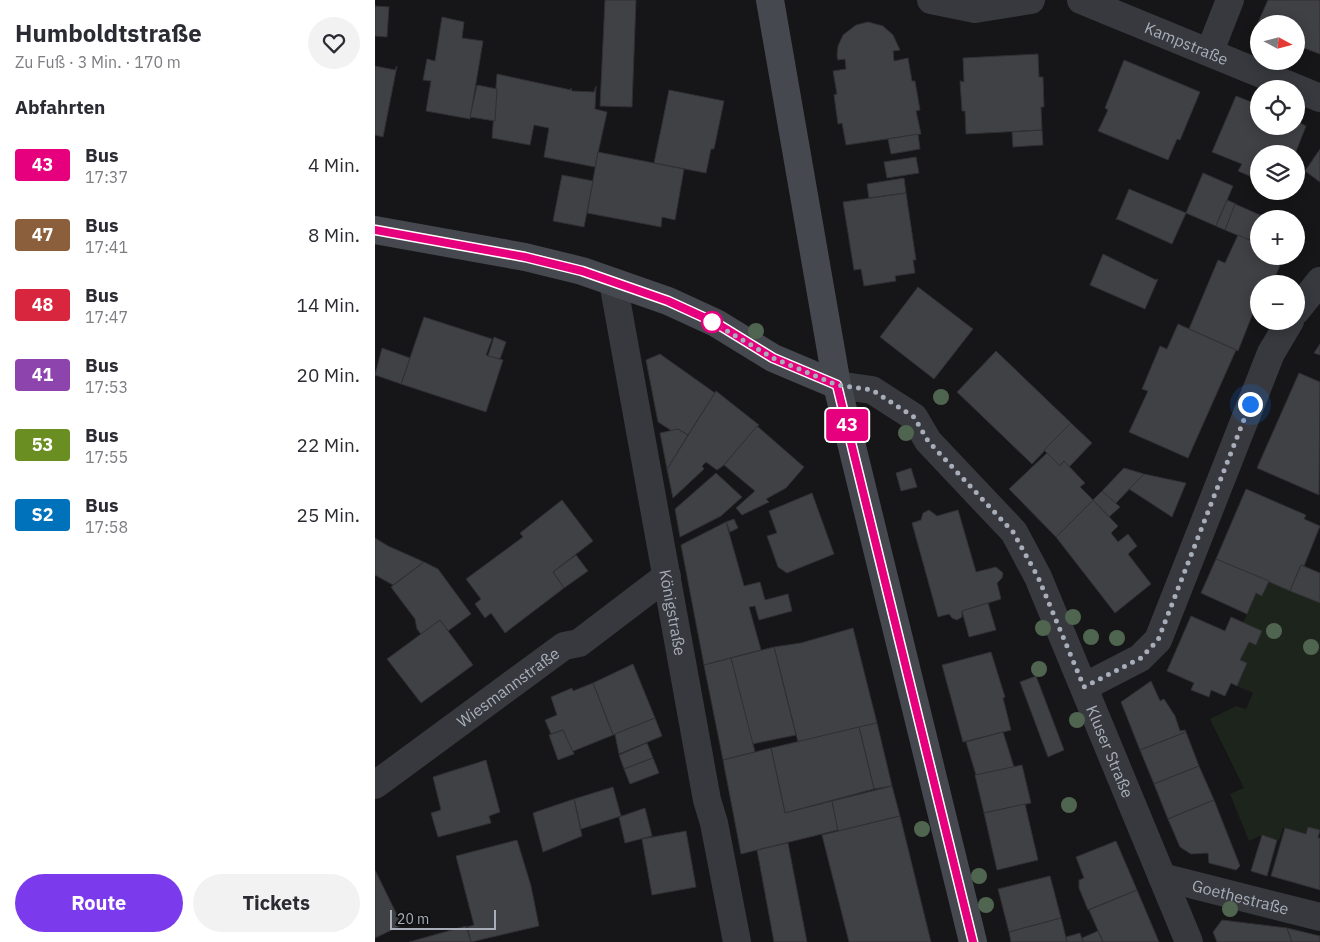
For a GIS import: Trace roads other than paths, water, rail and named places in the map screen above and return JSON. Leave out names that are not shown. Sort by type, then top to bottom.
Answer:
[{"type":"street","points":[[770,0],[837,385],[973,942]]},
{"type":"street","points":[[931,0],[975,9],[1031,0]]},
{"type":"street","name":"Kampstraße","points":[[1081,0],[1210,51],[1320,98]]},
{"type":"street","points":[[1210,51],[1229,0]]},
{"type":"street","points":[[375,230],[562,264],[668,301],[716,323],[773,358],[837,385]]},
{"type":"street","points":[[1305,300],[1320,281]]},
{"type":"street","name":"Königstraße","points":[[613,282],[707,800],[714,823],[737,942]]},
{"type":"street","points":[[1084,687],[1141,658],[1158,640],[1271,352],[1284,330]]},
{"type":"street","name":"Kluser Straße","points":[[837,385],[872,390],[914,417],[928,441],[1013,532],[1038,577],[1189,942]]},
{"type":"street","name":"Wiesmannstraße","points":[[375,785],[564,646],[579,643],[667,576]]},
{"type":"street","name":"Goethestraße","points":[[1162,877],[1320,917]]}]
